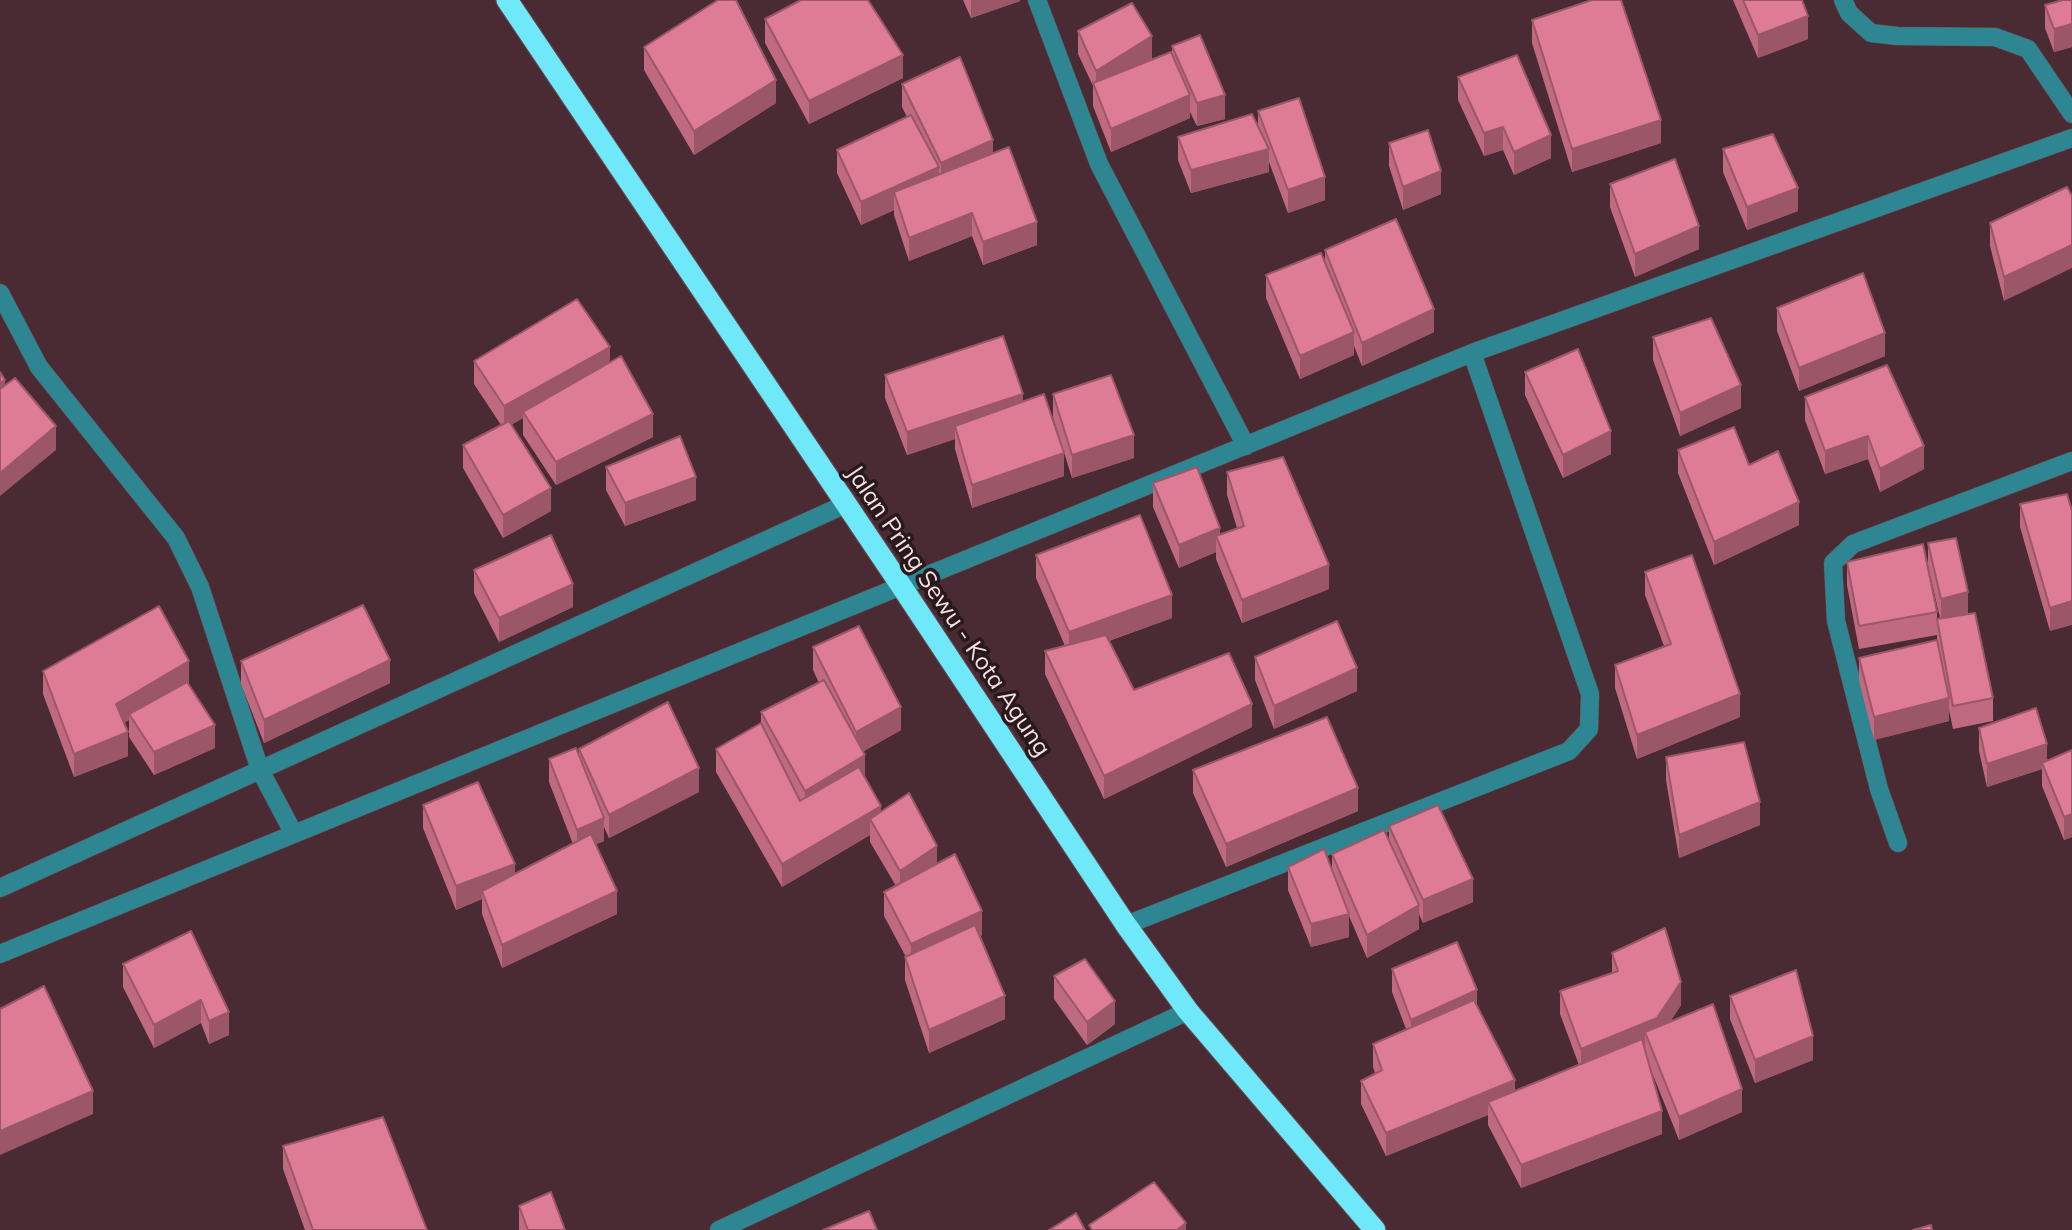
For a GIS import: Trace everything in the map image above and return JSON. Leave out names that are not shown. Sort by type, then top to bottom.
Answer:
[{"type":"highway","name":"Jalan Pring Sewu - Kota Agung","points":[[507,0],[1126,925],[1188,1012],[1375,1230]]},
{"type":"street","points":[[1037,0],[1099,164],[1246,446]]},
{"type":"street","points":[[1843,0],[1849,13],[1871,33],[1897,36],[1995,37],[2028,48],[2072,114]]},
{"type":"street","points":[[0,954],[1472,353],[2072,138]]},
{"type":"street","points":[[0,293],[39,367],[176,538],[200,587],[260,770],[294,834]]},
{"type":"street","points":[[1126,925],[1569,751],[1589,729],[1590,694],[1472,353]]},
{"type":"street","points":[[1898,843],[1879,789],[1836,621],[1833,563],[1853,544],[2072,461]]},
{"type":"street","points":[[0,888],[846,504]]},
{"type":"street","points":[[719,1230],[1188,1012]]},
{"type":"building","points":[[718,0],[736,0],[776,80],[694,131],[644,47]]},
{"type":"building","points":[[801,0],[868,0],[903,55],[809,101],[765,19]]},
{"type":"building","points":[[1592,0],[1621,0],[1661,120],[1572,149],[1532,20]]},
{"type":"building","points":[[1743,0],[1802,0],[1808,16],[1758,35]]},
{"type":"building","points":[[2072,0],[2072,24],[2054,29],[2045,5]]},
{"type":"building","points":[[1132,3],[1152,36],[1096,71],[1078,31]]},
{"type":"building","points":[[1200,35],[1225,95],[1197,103],[1172,46]]},
{"type":"building","points":[[1171,52],[1190,95],[1111,129],[1093,83]]},
{"type":"building","points":[[1517,55],[1551,135],[1514,152],[1503,127],[1484,133],[1458,77]]},
{"type":"building","points":[[960,57],[993,140],[941,163],[902,84]]},
{"type":"building","points":[[1299,98],[1325,177],[1288,190],[1258,111]]},
{"type":"building","points":[[1252,114],[1269,149],[1191,170],[1178,137]]},
{"type":"building","points":[[911,115],[939,167],[861,202],[837,150]]},
{"type":"building","points":[[1428,130],[1441,171],[1403,187],[1389,143]]},
{"type":"building","points":[[1773,134],[1798,188],[1747,207],[1723,149]]},
{"type":"building","points":[[1009,147],[1037,222],[983,242],[972,213],[909,238],[894,192]]},
{"type":"building","points":[[1675,159],[1699,226],[1635,254],[1610,184]]},
{"type":"building","points":[[2067,187],[2072,196],[2072,245],[2004,277],[1990,223]]},
{"type":"building","points":[[1396,219],[1434,309],[1362,343],[1325,250]]},
{"type":"building","points":[[1321,253],[1354,332],[1300,356],[1266,275]]},
{"type":"building","points":[[1863,273],[1885,333],[1799,368],[1777,308]]},
{"type":"building","points":[[577,299],[610,347],[504,406],[474,361]]},
{"type":"building","points":[[1711,318],[1741,385],[1680,413],[1653,337]]},
{"type":"building","points":[[1003,336],[1023,394],[907,432],[885,375]]},
{"type":"building","points":[[1578,349],[1611,431],[1563,455],[1525,372]]},
{"type":"building","points":[[621,356],[653,414],[556,462],[523,412]]},
{"type":"building","points":[[1887,365],[1924,446],[1880,469],[1868,436],[1825,451],[1805,397]]},
{"type":"building","points":[[1111,375],[1134,435],[1072,455],[1053,394]]},
{"type":"building","points":[[15,378],[56,426],[0,473],[0,389]]},
{"type":"building","points":[[1044,394],[1064,453],[972,485],[955,426]]},
{"type":"building","points":[[509,421],[551,488],[503,515],[463,445]]},
{"type":"building","points":[[1734,427],[1749,465],[1778,451],[1799,502],[1714,542],[1678,450]]},
{"type":"building","points":[[680,436],[696,477],[625,503],[606,467]]},
{"type":"building","points":[[1283,457],[1329,565],[1242,600],[1216,536],[1244,526],[1227,472]]},
{"type":"building","points":[[1197,467],[1220,528],[1179,545],[1153,483]]},
{"type":"building","points":[[2067,494],[2072,511],[2072,601],[2050,608],[2020,504]]},
{"type":"building","points":[[1140,515],[1172,595],[1069,632],[1036,555]]},
{"type":"building","points":[[551,535],[573,584],[499,618],[474,570]]},
{"type":"building","points":[[1956,538],[1968,592],[1941,599],[1928,543]]},
{"type":"building","points":[[1923,544],[1937,612],[1859,626],[1847,562]]},
{"type":"building","points":[[1692,555],[1740,694],[1637,735],[1615,665],[1671,644],[1645,572]]},
{"type":"building","points":[[363,605],[390,660],[264,720],[241,661]]},
{"type":"building","points":[[159,606],[189,661],[116,704],[128,732],[74,754],[43,671]]},
{"type":"building","points":[[1975,613],[1993,698],[1953,706],[1937,619]]},
{"type":"building","points":[[1337,621],[1357,668],[1274,706],[1255,657]]},
{"type":"building","points":[[859,626],[901,707],[856,732],[813,647]]},
{"type":"building","points":[[1106,635],[1134,690],[1229,653],[1252,704],[1104,776],[1045,651]]},
{"type":"building","points":[[1937,640],[1949,698],[1874,717],[1859,658]]},
{"type":"building","points":[[824,680],[865,755],[805,791],[761,712]]},
{"type":"building","points":[[187,682],[215,725],[154,752],[129,714]]},
{"type":"building","points":[[668,702],[699,768],[609,815],[579,749]]},
{"type":"building","points":[[2036,708],[2047,744],[1987,764],[1979,728]]},
{"type":"building","points":[[1327,717],[1358,788],[1226,844],[1193,770]]},
{"type":"building","points":[[761,723],[800,801],[859,767],[881,806],[782,864],[716,749]]},
{"type":"building","points":[[1744,742],[1760,802],[1679,835],[1666,757]]},
{"type":"building","points":[[576,748],[604,818],[577,830],[549,759]]},
{"type":"building","points":[[2072,750],[2072,814],[2064,817],[2042,763]]},
{"type":"building","points":[[478,782],[515,864],[456,886],[423,805]]},
{"type":"building","points":[[909,793],[937,846],[900,871],[870,819]]},
{"type":"building","points":[[1438,805],[1473,879],[1423,900],[1389,826]]},
{"type":"building","points":[[1384,830],[1419,905],[1367,935],[1332,854]]},
{"type":"building","points":[[591,834],[617,891],[502,945],[482,891]]},
{"type":"building","points":[[1324,849],[1349,914],[1311,924],[1288,867]]},
{"type":"building","points":[[955,854],[982,911],[911,944],[884,892]]},
{"type":"building","points":[[975,925],[1005,996],[929,1030],[905,957]]},
{"type":"building","points":[[1665,928],[1681,982],[1657,1018],[1581,1049],[1560,991],[1618,971],[1612,953]]},
{"type":"building","points":[[191,931],[229,1012],[209,1021],[201,1000],[154,1025],[123,964]]},
{"type":"building","points":[[1457,942],[1477,990],[1411,1020],[1392,969]]},
{"type":"building","points":[[1085,959],[1115,1001],[1087,1022],[1054,976]]},
{"type":"building","points":[[1796,970],[1813,1036],[1755,1060],[1730,996]]},
{"type":"building","points":[[44,986],[93,1091],[0,1131],[0,1009]]},
{"type":"building","points":[[1474,1000],[1515,1080],[1386,1133],[1361,1081],[1382,1070],[1373,1044]]},
{"type":"building","points":[[1713,1004],[1742,1089],[1679,1117],[1645,1032]]},
{"type":"building","points":[[1642,1039],[1662,1111],[1521,1165],[1488,1102]]},
{"type":"building","points":[[383,1117],[427,1230],[313,1230],[283,1146]]},
{"type":"building","points":[[1154,1182],[1186,1223],[1177,1230],[1092,1230],[1089,1225]]},
{"type":"building","points":[[551,1192],[565,1230],[528,1230],[519,1206]]},
{"type":"building","points":[[869,1211],[877,1230],[823,1230]]},
{"type":"building","points":[[1076,1213],[1085,1230],[1049,1230]]},
{"type":"building","points":[[1931,1225],[1932,1230],[1913,1230]]}]
